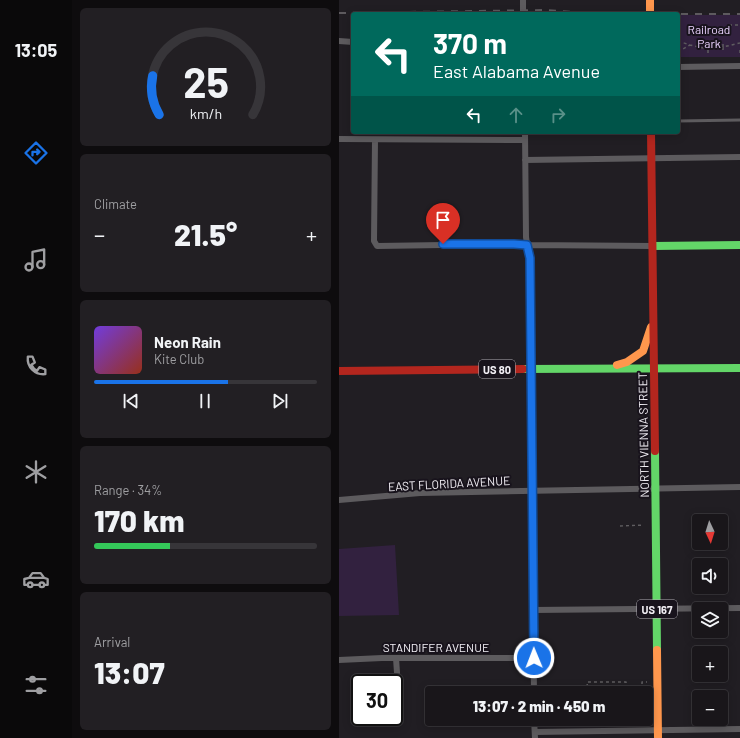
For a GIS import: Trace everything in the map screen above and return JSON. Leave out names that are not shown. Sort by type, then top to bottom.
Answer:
[{"type":"main road","points":[[650,0],[650,12]]},
{"type":"main road","name":"NORTH VIENNA STREET","points":[[651,134],[658,734]]},
{"type":"main road","points":[[653,246],[740,245]]},
{"type":"main road","points":[[607,368],[627,362],[643,351],[651,330],[653,304]]},
{"type":"main road","name":"US 80","points":[[339,371],[740,368]]},
{"type":"street","points":[[523,0],[523,12]]},
{"type":"street","points":[[339,41],[351,42]]},
{"type":"street","points":[[680,67],[740,66]]},
{"type":"street","points":[[367,134],[367,140]]},
{"type":"street","points":[[525,134],[527,245],[530,258],[534,686]]},
{"type":"street","points":[[339,139],[525,140]]},
{"type":"street","points":[[375,140],[374,241],[377,246],[514,244],[653,246]]},
{"type":"street","points":[[525,160],[740,157]]},
{"type":"street","name":"EAST FLORIDA AVENUE","points":[[339,500],[420,494],[532,490],[740,487]]},
{"type":"street","points":[[533,610],[740,608]]},
{"type":"street","points":[[396,658],[397,674]]},
{"type":"street","name":"STANDIFER AVENUE","points":[[339,660],[396,658],[534,658]]},
{"type":"street","points":[[535,735],[658,734],[740,729]]},
{"type":"lane","points":[[680,120],[740,120]]},
{"type":"path","points":[[729,25],[740,25]]},
{"type":"path","points":[[680,42],[708,48]]},
{"type":"path","points":[[708,53],[708,43],[723,42],[723,53]]},
{"type":"path","points":[[723,47],[740,43]]},
{"type":"path","points":[[680,51],[690,45]]},
{"type":"path","points":[[620,526],[644,525]]},
{"type":"path","points":[[587,686],[587,682],[626,682],[626,686]]},
{"type":"path","points":[[642,686],[642,682],[647,682]]},
{"type":"green space","name":"Railroad Park","points":[[680,15],[740,15],[740,57],[680,57]]},
{"type":"green space","points":[[395,545],[399,615],[339,616],[339,549]]},
{"type":"railway","points":[[407,12],[544,10],[574,12]]},
{"type":"railway","points":[[339,13],[351,13]]},
{"type":"railway","points":[[680,14],[740,14]]},
{"type":"traffic: fast","points":[[653,246],[740,245]]},
{"type":"traffic: fast","points":[[523,369],[740,368]]},
{"type":"traffic: fast","points":[[655,451],[657,650]]},
{"type":"traffic: slow","points":[[650,0],[650,12]]},
{"type":"traffic: slow","points":[[617,365],[627,362],[643,351],[651,327]]},
{"type":"traffic: slow","points":[[657,650],[658,738]]},
{"type":"traffic: jam","points":[[651,134],[655,451]]},
{"type":"traffic: jam","points":[[339,371],[523,369]]},
{"type":"route","points":[[443,244],[527,245],[530,258],[534,658]]}]
